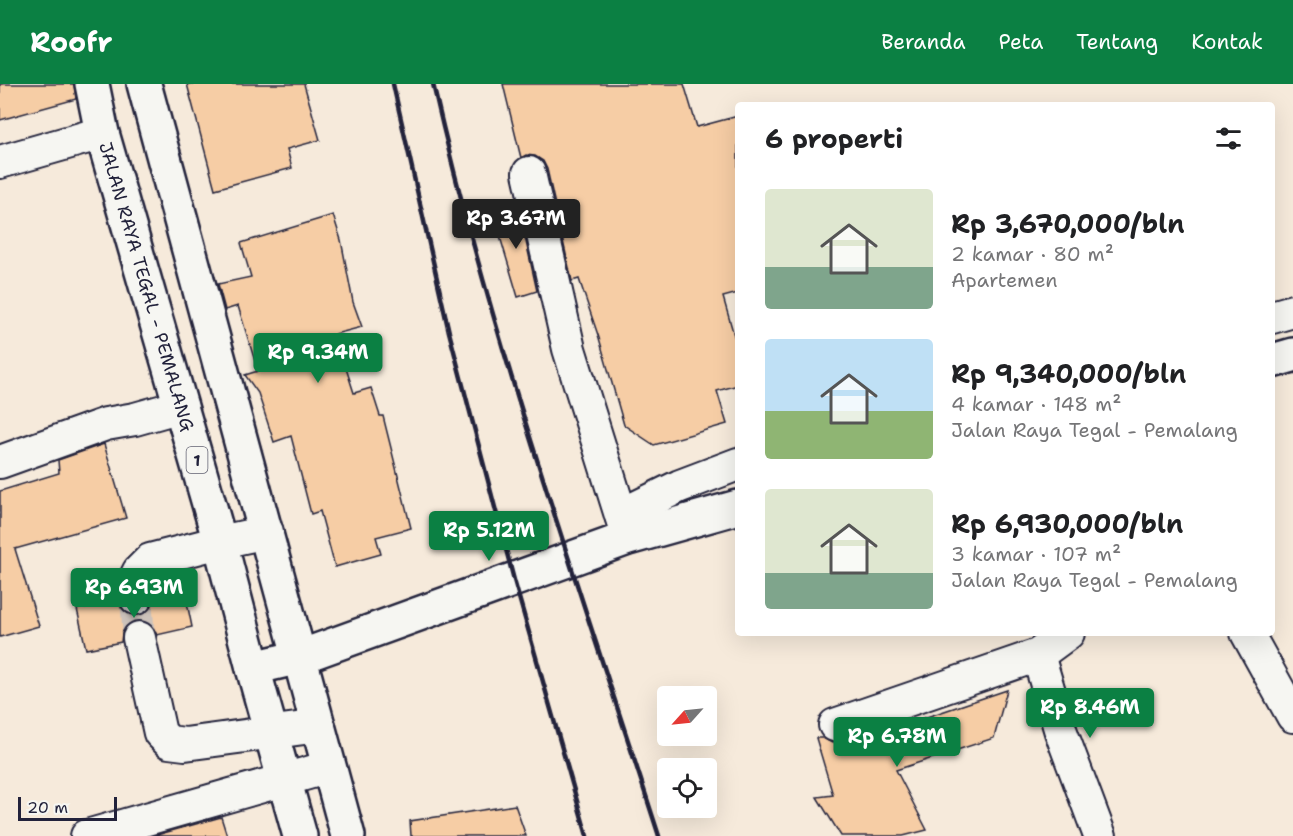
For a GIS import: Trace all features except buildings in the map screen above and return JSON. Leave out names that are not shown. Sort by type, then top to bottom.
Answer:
[{"type":"main road","name":"JALAN RAYA TEGAL - PEMALANG","points":[[92,84],[102,133],[220,542],[300,836]]},
{"type":"main road","points":[[144,84],[348,836]]},
{"type":"main road","points":[[1275,360],[1293,355]]},
{"type":"main road","points":[[253,668],[300,657],[624,526],[735,508]]},
{"type":"street","points":[[0,162],[102,133]]},
{"type":"street","points":[[529,173],[569,349],[624,526],[680,486],[735,465]]},
{"type":"street","points":[[1275,316],[1293,311]]},
{"type":"street","points":[[0,462],[106,424],[135,419],[181,406]]},
{"type":"street","points":[[136,598],[135,579],[139,571],[150,560],[267,532]]},
{"type":"street","points":[[835,725],[1038,655],[1064,636]]},
{"type":"street","points":[[1249,636],[1293,716]]},
{"type":"street","points":[[139,638],[160,733],[169,742],[185,744],[319,726]]},
{"type":"street","points":[[1038,655],[1061,732],[1100,836]]},
{"type":"street","points":[[87,836],[329,767]]},
{"type":"tunnel","points":[[136,598],[139,638]]},
{"type":"railway","points":[[393,84],[449,332],[514,580],[587,836]]},
{"type":"railway","points":[[433,84],[456,179],[509,368],[659,836]]}]
